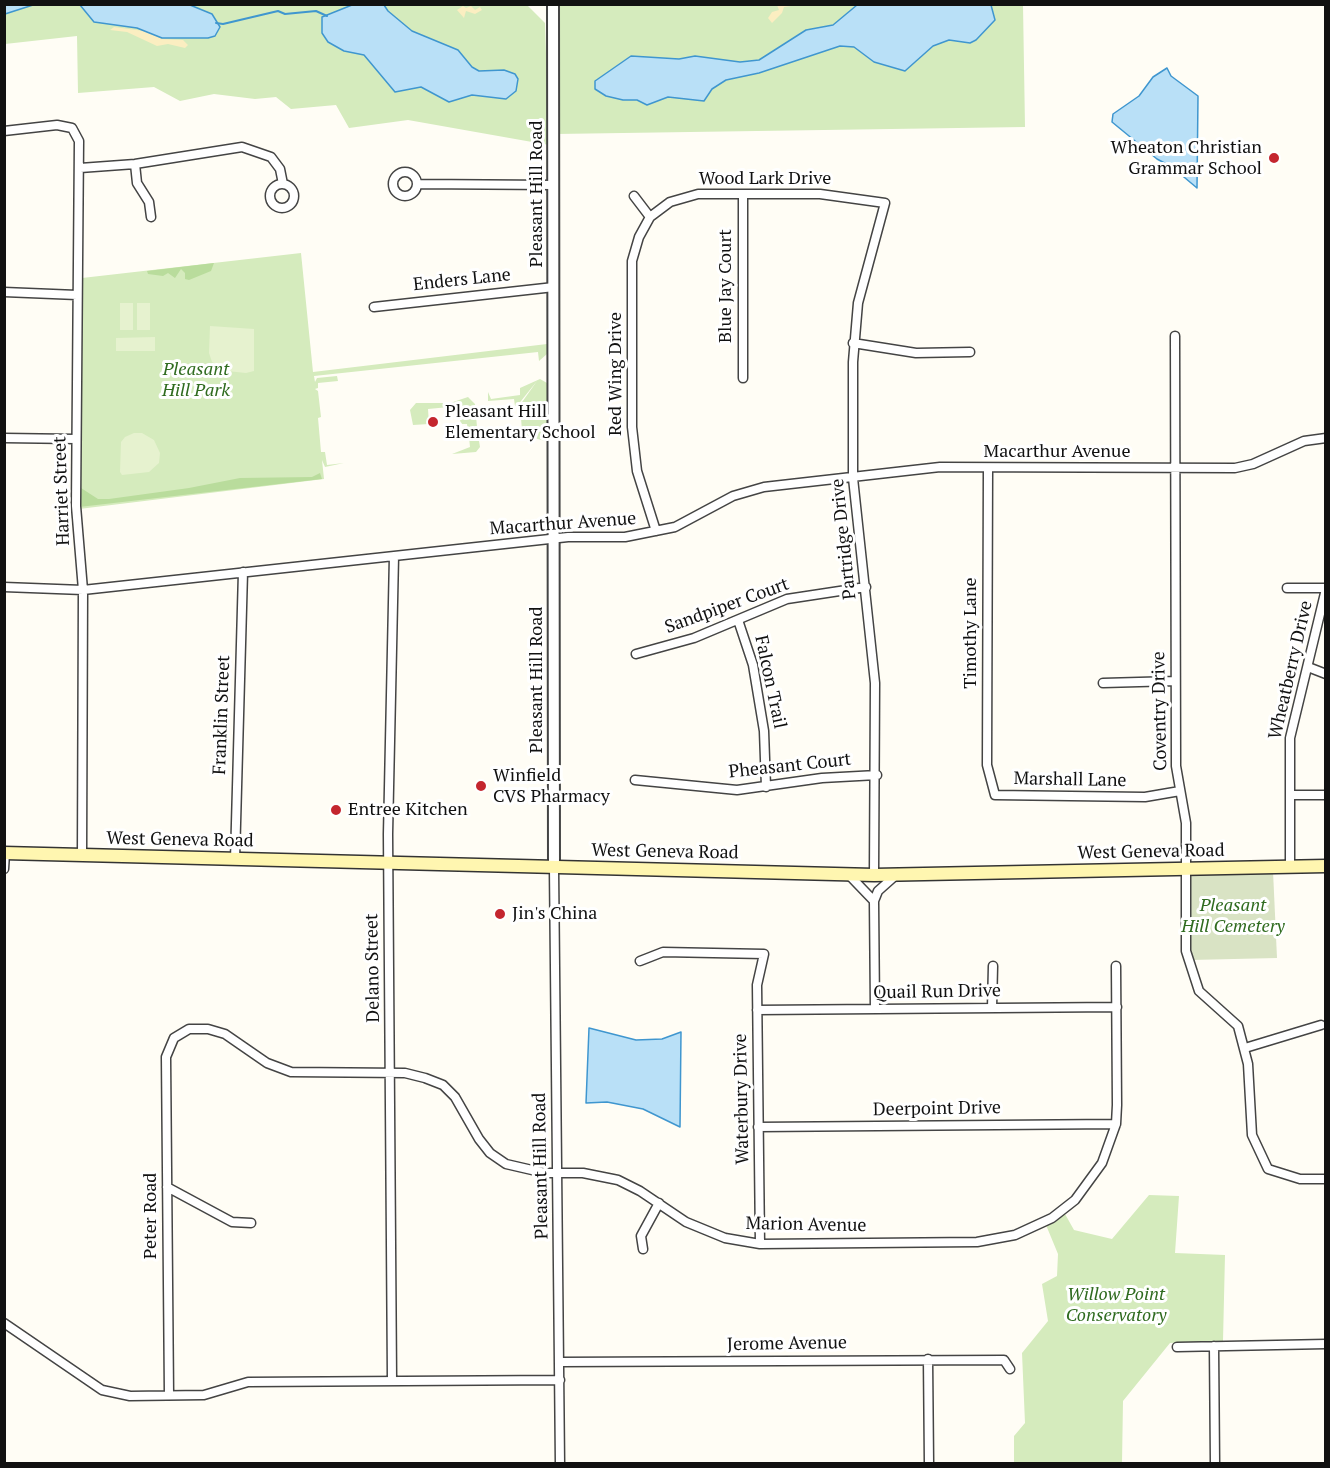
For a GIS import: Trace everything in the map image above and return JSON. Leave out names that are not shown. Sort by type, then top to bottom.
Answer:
[{"type":"main road","name":"West Geneva Road","points":[[5,853],[874,875],[1326,866]]},
{"type":"street","name":"Pleasant Hill Road","points":[[554,4],[554,868],[560,1464]]},
{"type":"street","name":"Harriet Street","points":[[4,131],[57,125],[72,128],[79,141],[76,506],[83,590],[82,855]]},
{"type":"street","points":[[80,168],[135,164],[243,147],[272,157],[280,169],[283,184]]},
{"type":"street","points":[[135,164],[137,183],[149,202],[151,217]]},
{"type":"street","points":[[417,184],[554,185]]},
{"type":"street","name":"Blue Jay Court","points":[[743,194],[743,378]]},
{"type":"street","name":"Wood Lark Drive","points":[[650,217],[660,207],[684,196],[840,195],[885,203]]},
{"type":"street","points":[[634,196],[650,217]]},
{"type":"street","name":"Partridge Drive","points":[[874,875],[877,776],[875,682],[853,478],[854,343],[864,275],[885,203]]},
{"type":"street","name":"Red Wing Drive","points":[[650,217],[639,237],[632,261],[632,427],[638,471],[656,531]]},
{"type":"street","name":"Enders Lane","points":[[374,307],[554,287]]},
{"type":"street","points":[[4,292],[78,295]]},
{"type":"street","name":"Coventry Drive","points":[[1175,336],[1176,765],[1185,823],[1186,951],[1199,991],[1238,1026],[1248,1064],[1252,1136],[1268,1169],[1300,1179],[1326,1179]]},
{"type":"street","points":[[854,343],[916,353],[970,352]]},
{"type":"street","points":[[4,438],[76,439]]},
{"type":"street","name":"Macarthur Avenue","points":[[4,587],[83,590],[554,540],[625,537],[656,531],[688,521],[744,492],[940,467],[1175,469],[1246,466],[1304,441],[1326,438]]},
{"type":"street","name":"Timothy Lane","points":[[988,469],[987,765],[995,795]]},
{"type":"street","name":"Delano Street","points":[[392,1380],[388,863],[394,556]]},
{"type":"street","name":"Franklin Street","points":[[235,859],[243,572]]},
{"type":"street","name":"Sandpiper Court","points":[[636,654],[694,638],[787,599],[866,587]]},
{"type":"street","points":[[1287,588],[1326,589]]},
{"type":"street","name":"Wheatberry Drive","points":[[1290,867],[1290,738],[1326,589]]},
{"type":"street","name":"Falcon Trail","points":[[738,620],[753,665],[764,731],[766,787]]},
{"type":"street","points":[[1308,667],[1326,674]]},
{"type":"street","points":[[1103,683],[1175,681]]},
{"type":"street","name":"Pheasant Court","points":[[635,780],[715,790],[766,787],[822,778],[877,776]]},
{"type":"street","name":"Marshall Lane","points":[[995,795],[1145,797],[1180,791]]},
{"type":"street","points":[[1290,795],[1326,795]]},
{"type":"street","points":[[4,869],[5,853]]},
{"type":"street","points":[[849,874],[873,901]]},
{"type":"street","points":[[875,1009],[873,901],[878,891],[897,874]]},
{"type":"street","name":"Waterbury Drive","points":[[640,962],[663,952],[764,954],[757,985],[760,1244]]},
{"type":"street","points":[[992,1008],[993,966]]},
{"type":"street","name":"Marion Avenue","points":[[174,1038],[195,1028],[218,1031],[233,1038],[267,1063],[291,1072],[390,1073],[415,1076],[443,1085],[464,1110],[479,1139],[490,1153],[506,1164],[530,1170],[583,1173],[610,1178],[628,1185],[686,1222],[713,1234],[760,1244],[977,1242],[1015,1235],[1042,1224],[1075,1200],[1102,1163],[1116,1124],[1116,966]]},
{"type":"street","name":"Quail Run Drive","points":[[757,1010],[1117,1007]]},
{"type":"street","points":[[1245,1048],[1321,1025]]},
{"type":"street","name":"Peter Road","points":[[169,1395],[166,1057],[174,1038]]},
{"type":"street","name":"Deerpoint Drive","points":[[759,1127],[1116,1124]]},
{"type":"street","points":[[167,1187],[232,1222],[251,1223]]},
{"type":"street","points":[[643,1249],[641,1236],[659,1203]]},
{"type":"street","points":[[4,1323],[102,1390],[130,1396],[204,1395],[248,1382],[560,1380]]},
{"type":"street","points":[[1177,1347],[1326,1344]]},
{"type":"street","points":[[1214,1346],[1215,1464]]},
{"type":"street","points":[[928,1359],[929,1464]]},
{"type":"street","name":"Jerome Avenue","points":[[560,1362],[1004,1360],[1010,1369]]},
{"type":"green space","points":[[4,5],[527,5],[545,23],[549,145],[408,120],[349,128],[336,105],[291,109],[276,97],[255,99],[214,94],[180,101],[154,87],[78,93],[77,36],[5,44]]},
{"type":"green space","points":[[556,5],[1023,5],[1025,127],[556,134]]},
{"type":"green space","name":"Pleasant Hill Park","points":[[301,253],[313,372],[547,344],[547,354],[539,361],[538,352],[314,376],[315,382],[317,378],[337,376],[338,381],[318,383],[318,388],[315,389],[318,391],[321,417],[318,418],[321,452],[325,452],[327,465],[344,463],[325,467],[322,460],[324,479],[79,509],[82,278]]},
{"type":"green space","points":[[214,263],[211,271],[189,280],[185,279],[185,273],[181,269],[175,278],[168,273],[163,276],[148,274],[147,271]]},
{"type":"green space","points":[[120,303],[133,303],[133,330],[120,330]]},
{"type":"green space","points":[[137,303],[150,303],[150,330],[137,330]]},
{"type":"green space","points":[[210,326],[254,329],[254,371],[246,373],[227,371],[212,362],[209,353]]},
{"type":"green space","points":[[155,337],[155,351],[116,351],[116,338]]},
{"type":"green space","points":[[540,379],[547,383],[548,437],[545,441],[527,436],[522,431],[520,405],[537,381],[517,406],[515,406],[514,399],[488,401],[488,392],[491,399],[520,395],[520,388]]},
{"type":"green space","points":[[468,397],[475,404],[477,427],[468,433],[467,424],[461,424],[457,407],[451,407],[450,403]]},
{"type":"green space","points":[[416,403],[448,403],[449,407],[428,409],[429,424],[413,425],[410,410]]},
{"type":"green space","points":[[134,433],[142,433],[154,440],[160,453],[159,463],[149,472],[122,475],[120,472],[121,442],[125,437]]},
{"type":"green space","points":[[473,436],[479,441],[480,447],[476,452],[452,454],[470,447],[469,437]]},
{"type":"green space","points":[[320,473],[322,479],[79,507],[81,488],[98,499],[109,499],[189,488],[240,478],[312,477]]},
{"type":"green space","name":"Pleasant Hill Cemetery","points":[[1273,871],[1277,958],[1191,960],[1189,873]]},
{"type":"green space","name":"Willow Point Conservatory","points":[[1149,1195],[1179,1196],[1175,1253],[1225,1255],[1223,1341],[1170,1343],[1123,1401],[1122,1463],[1014,1464],[1014,1436],[1025,1423],[1022,1353],[1048,1321],[1042,1284],[1057,1276],[1058,1254],[1046,1225],[1065,1214],[1074,1230],[1112,1239]]},
{"type":"sand","points":[[777,4],[798,5],[784,7],[782,13],[772,23],[768,18],[772,12],[779,10]]},
{"type":"sand","points":[[463,6],[466,8],[471,6],[475,10],[480,7],[482,10],[475,14],[466,11],[464,18],[457,10]]},
{"type":"sand","points":[[114,27],[144,31],[162,39],[183,40],[188,45],[185,48],[168,44],[157,46],[127,32],[110,30]]},
{"type":"water","points":[[5,4],[33,5],[5,14]]},
{"type":"water","points":[[80,5],[190,5],[212,14],[220,27],[215,36],[208,38],[162,38],[137,28],[94,22]]},
{"type":"water","points":[[352,5],[384,5],[412,31],[458,50],[472,67],[479,71],[504,70],[515,74],[518,79],[516,91],[506,99],[472,95],[449,102],[421,87],[395,92],[364,55],[344,51],[328,42],[322,33],[322,17]]},
{"type":"water","points":[[857,5],[991,5],[995,20],[976,40],[970,43],[949,40],[933,46],[905,71],[874,62],[854,47],[840,46],[759,73],[726,80],[712,89],[704,101],[668,97],[647,105],[637,100],[606,96],[595,89],[595,81],[631,56],[679,59],[695,56],[740,62],[759,60],[806,30],[833,25]]},
{"type":"water","points":[[1167,68],[1171,76],[1198,96],[1197,188],[1112,122],[1113,114],[1139,96],[1153,77]]},
{"type":"water","points":[[589,1028],[636,1040],[662,1039],[681,1032],[680,1127],[643,1109],[607,1102],[586,1103]]},
{"type":"waterway","points":[[216,23],[223,24],[278,11],[285,14],[316,11],[327,16]]},
{"type":"place","name":"Wheaton Christian Grammar School","points":[[1274,158]]},
{"type":"place","name":"Pleasant Hill Elementary School","points":[[433,422]]},
{"type":"place","name":"Winfield CVS Pharmacy","points":[[481,786]]},
{"type":"place","name":"Entree Kitchen","points":[[336,810]]},
{"type":"place","name":"Jin's China","points":[[500,914]]}]
